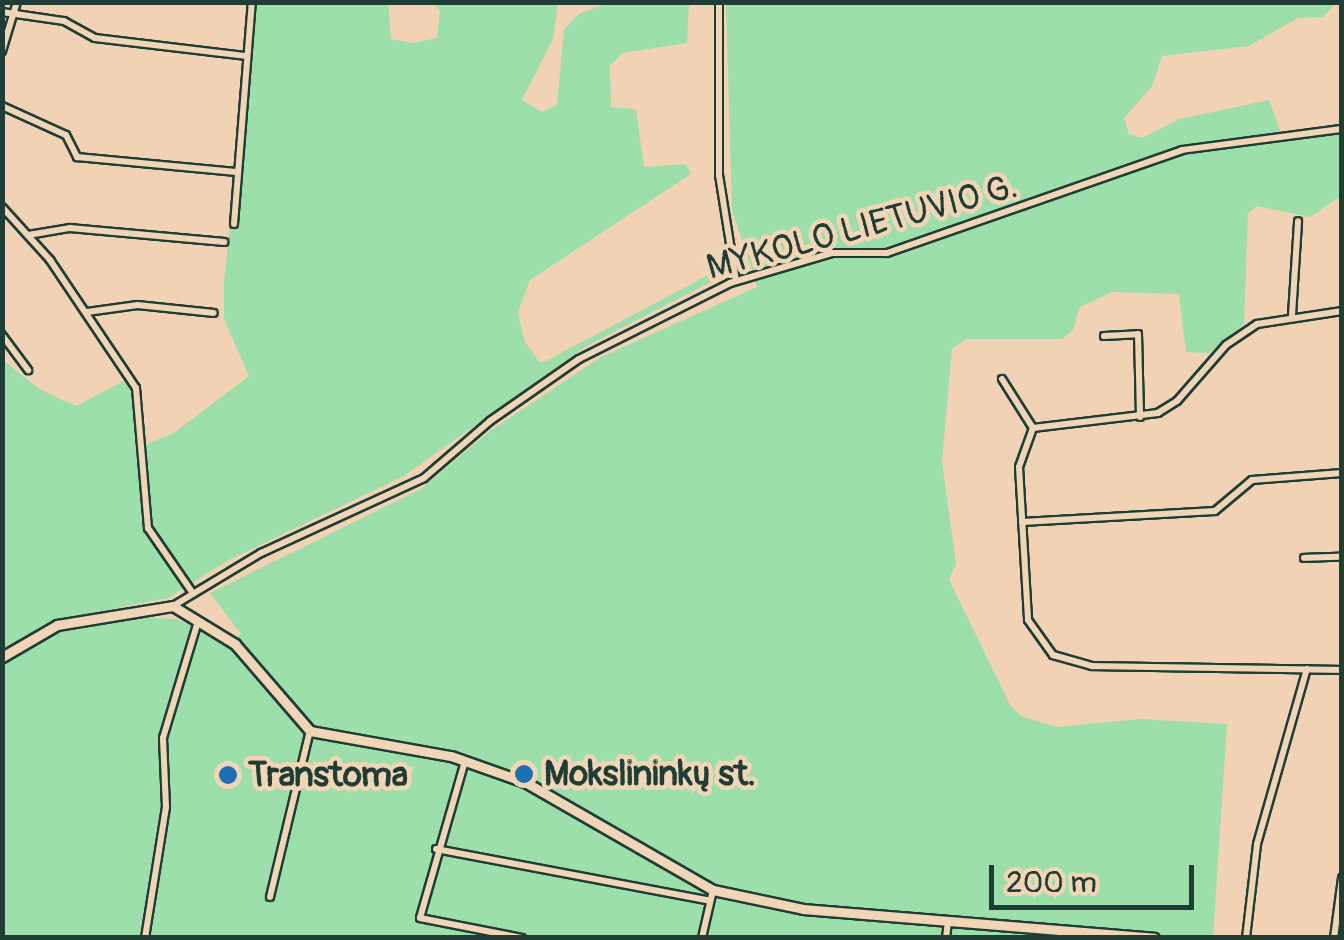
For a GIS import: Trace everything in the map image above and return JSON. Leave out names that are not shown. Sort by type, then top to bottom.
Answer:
[{"type":"street","points":[[2,51],[17,2]]},
{"type":"street","points":[[234,224],[252,2]]},
{"type":"street","points":[[720,2],[720,175],[736,281]]},
{"type":"street","points":[[2,12],[64,21],[94,38],[246,56]]},
{"type":"street","points":[[2,106],[66,135],[77,157],[236,172]]},
{"type":"street","name":"MYKOLO LIETUVIO G.","points":[[173,606],[192,592],[424,478],[490,420],[578,359],[736,281],[832,253],[887,253],[1182,150],[1342,128]]},
{"type":"street","points":[[2,206],[87,312],[136,388],[144,435],[148,528],[192,592]]},
{"type":"street","points":[[1292,315],[1298,221]]},
{"type":"street","points":[[28,235],[70,228],[224,242]]},
{"type":"street","points":[[87,312],[138,305],[214,313]]},
{"type":"street","points":[[1033,428],[1140,417],[1177,402],[1236,337],[1292,315],[1342,311]]},
{"type":"street","points":[[1104,336],[1138,334],[1140,417]]},
{"type":"street","points":[[2,336],[28,370]]},
{"type":"street","points":[[1002,380],[1033,428]]},
{"type":"street","points":[[1033,428],[1020,454],[1022,522],[1028,620],[1041,645],[1058,658],[1092,666],[1342,670]]},
{"type":"street","points":[[1022,522],[1214,512],[1252,480],[1342,474]]},
{"type":"street","points":[[1304,558],[1342,557]]},
{"type":"street","points":[[2,657],[57,625],[173,606],[235,644],[310,731],[465,761],[536,788],[712,890],[762,904],[1154,938]]},
{"type":"street","points":[[145,938],[166,807],[163,738],[198,620]]},
{"type":"street","points":[[1246,938],[1257,844],[1307,670]]},
{"type":"street","points":[[270,897],[310,731]]},
{"type":"street","points":[[465,761],[436,849],[420,918],[522,938]]},
{"type":"street","points":[[436,849],[710,902]]},
{"type":"street","points":[[1334,938],[1342,878]]},
{"type":"street","points":[[702,938],[712,890]]},
{"type":"street","points":[[946,938],[948,921]]},
{"type":"green space","points":[[255,3],[388,3],[391,39],[413,43],[437,38],[440,11],[434,3],[558,3],[553,39],[522,100],[542,112],[557,105],[564,29],[579,14],[608,3],[689,4],[687,43],[622,53],[610,66],[611,107],[636,109],[644,167],[686,164],[691,174],[530,280],[518,312],[524,340],[539,362],[546,361],[729,264],[730,272],[585,347],[404,476],[227,561],[168,598],[51,621],[3,651],[3,360],[41,390],[76,406],[124,381],[135,396],[139,441],[147,444],[174,433],[249,376],[224,319],[224,281]]},
{"type":"green space","points":[[726,3],[1336,3],[1323,17],[1298,18],[1249,46],[1162,56],[1152,86],[1124,118],[1129,134],[1142,138],[1180,119],[1269,100],[1282,136],[1341,132],[1341,196],[1310,217],[1257,206],[1248,213],[1244,324],[1209,353],[1186,352],[1179,294],[1112,292],[1080,307],[1073,330],[1062,339],[966,339],[952,349],[942,461],[956,564],[949,579],[1010,705],[1021,716],[1056,727],[1140,719],[1227,724],[1213,937],[2,937],[2,664],[13,653],[56,628],[136,617],[176,619],[228,642],[241,634],[210,593],[421,489],[490,431],[601,357],[757,287],[732,210]]},
{"type":"place","name":"Mokslininkų st.","points":[[524,774]]},
{"type":"place","name":"Transtoma","points":[[228,775]]}]
